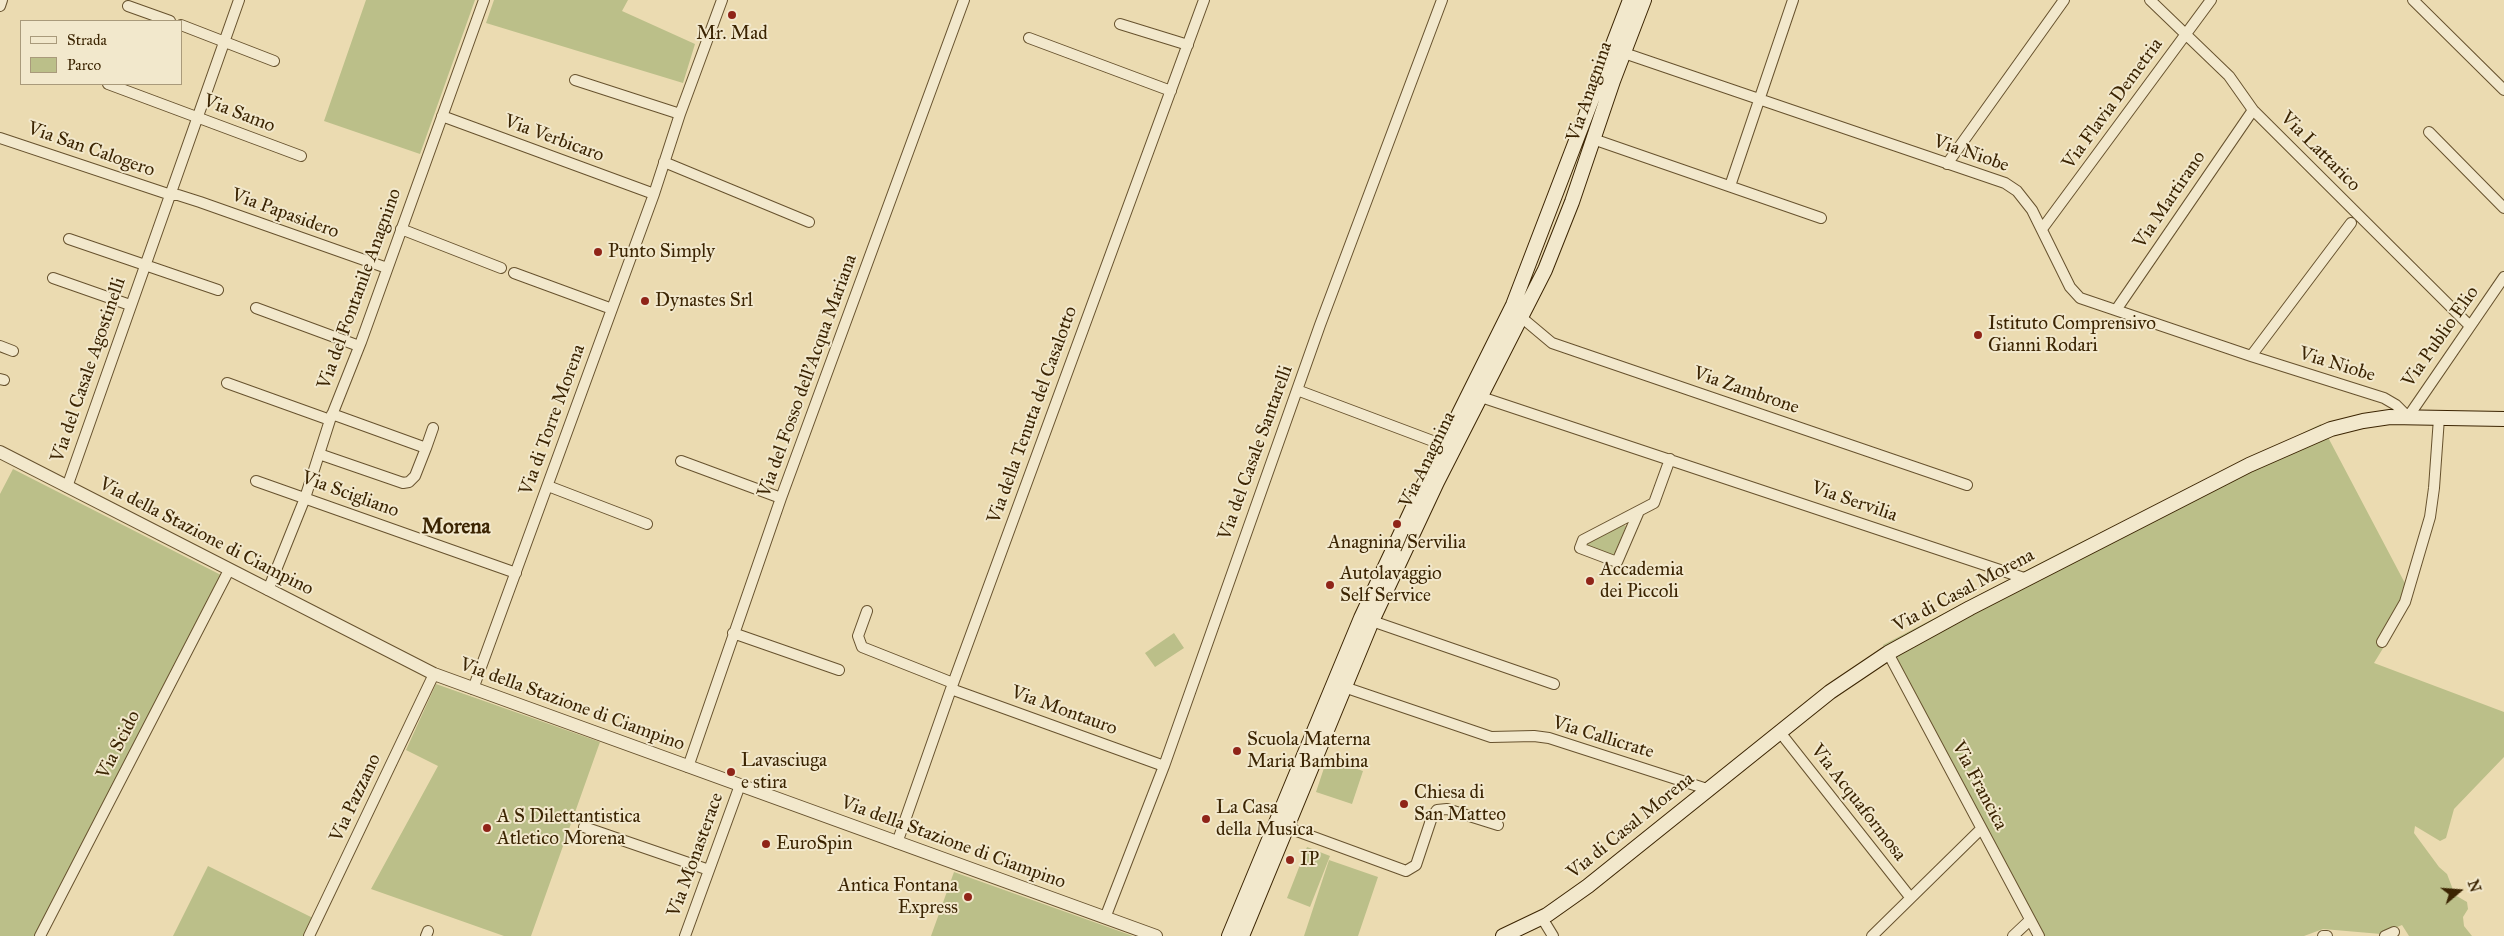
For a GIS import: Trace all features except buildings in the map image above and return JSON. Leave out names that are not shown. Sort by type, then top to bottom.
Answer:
[{"type":"main road","name":"Via Anagnina","points":[[1229,936],[1360,618],[1513,305],[1630,0]]},
{"type":"main road","name":"Via Anagnina","points":[[1242,936],[1372,621],[1437,482],[1545,270],[1644,0]]},
{"type":"main road","name":"Via di Casal Morena","points":[[1504,936],[1542,918],[1596,880],[1826,695],[1888,653],[2027,579],[2290,446],[2350,423],[2376,418],[2408,417],[2504,419]]},
{"type":"street","points":[[0,6],[2,0]]},
{"type":"street","name":"Via del Casale Agostinelli","points":[[66,486],[239,0]]},
{"type":"street","name":"Via del Fontanile Anagnino","points":[[268,590],[305,498],[331,417],[388,268],[484,0]]},
{"type":"street","name":"Via di Torre Morena","points":[[473,689],[654,194],[680,114],[722,0]]},
{"type":"street","name":"Via del Fosso dell'Acqua Mariana","points":[[688,766],[781,498],[964,0]]},
{"type":"street","name":"Via della Tenuta del Casalotto","points":[[897,843],[952,686],[1204,0]]},
{"type":"street","name":"Via del Casale Santarelli","points":[[1105,918],[1164,766],[1297,390],[1442,0]]},
{"type":"street","points":[[1730,186],[1793,0]]},
{"type":"street","points":[[1946,164],[2064,0]]},
{"type":"street","name":"Via Lattarico","points":[[2150,0],[2229,76],[2253,110],[2470,326]]},
{"type":"street","name":"Via Flavia Demetria","points":[[2042,229],[2211,0]]},
{"type":"street","points":[[2413,0],[2504,90]]},
{"type":"street","points":[[128,6],[167,20]]},
{"type":"street","points":[[1120,24],[1188,45]]},
{"type":"street","points":[[182,25],[274,61]]},
{"type":"street","points":[[1030,38],[1171,91]]},
{"type":"street","name":"Via Niobe","points":[[1624,52],[1996,180],[2014,189],[2028,205],[2074,293],[2082,299],[2251,356],[2384,398],[2396,405],[2408,417]]},
{"type":"street","points":[[575,80],[680,114]]},
{"type":"street","name":"Via Samo","points":[[111,85],[301,156]]},
{"type":"street","name":"Via Martirano","points":[[2116,310],[2253,110]]},
{"type":"street","name":"Via Verbicaro","points":[[442,116],[654,194]]},
{"type":"street","points":[[2429,132],[2504,208]]},
{"type":"street","name":"Via San Calogero","points":[[0,138],[171,195]]},
{"type":"street","points":[[1594,138],[1821,218]]},
{"type":"street","points":[[664,162],[809,222]]},
{"type":"street","name":"Via Papasidero","points":[[171,195],[178,195],[200,202],[388,268]]},
{"type":"street","points":[[1546,216],[1552,223],[1561,228]]},
{"type":"street","points":[[2251,356],[2351,223]]},
{"type":"street","points":[[401,229],[501,268]]},
{"type":"street","name":"Via del Casale Agostinelli","points":[[69,239],[218,290]]},
{"type":"street","points":[[514,273],[612,309]]},
{"type":"street","name":"Via Publio Elio","points":[[2408,417],[2504,277]]},
{"type":"street","points":[[53,278],[130,305]]},
{"type":"street","points":[[256,308],[359,346]]},
{"type":"street","name":"Via Zambrone","points":[[1521,318],[1552,343],[1966,485]]},
{"type":"street","points":[[0,346],[13,351]]},
{"type":"street","points":[[227,383],[426,448]]},
{"type":"street","points":[[1297,390],[1444,443]]},
{"type":"street","name":"Via Servilia","points":[[1481,397],[2027,579]]},
{"type":"street","points":[[2382,642],[2404,606],[2430,517],[2439,418]]},
{"type":"street","points":[[319,454],[403,482],[409,482],[415,476],[433,428]]},
{"type":"street","name":"Via della Stazione di Ciampino","points":[[0,452],[434,674],[1156,936]]},
{"type":"street","points":[[1639,511],[1617,562],[1580,548],[1583,540],[1654,503],[1670,459]]},
{"type":"street","points":[[681,461],[781,498]]},
{"type":"street","name":"Via Scigliano","points":[[256,480],[516,573]]},
{"type":"street","points":[[548,486],[648,524]]},
{"type":"street","name":"Via Scido","points":[[40,936],[229,570]]},
{"type":"street","name":"Via Montauro","points":[[867,611],[858,636],[862,647],[952,686],[1164,766]]},
{"type":"street","points":[[1372,621],[1554,684]]},
{"type":"street","points":[[733,634],[839,670]]},
{"type":"street","name":"Via Francica","points":[[1888,653],[2039,936]]},
{"type":"street","name":"Via Pazzano","points":[[310,936],[434,674]]},
{"type":"street","name":"Via Callicrate","points":[[1344,687],[1491,737],[1534,736],[1549,738],[1707,789]]},
{"type":"street","name":"Via Acquaformosa","points":[[1779,731],[1910,897]]},
{"type":"street","name":"Via Monasterace","points":[[685,936],[740,785]]},
{"type":"street","points":[[1286,827],[1406,871],[1416,865],[1432,817],[1437,810],[1447,810],[1498,825]]},
{"type":"street","points":[[584,827],[709,870]]},
{"type":"street","points":[[1872,936],[1982,829]]},
{"type":"street","points":[[1542,918],[1553,936]]},
{"type":"street","points":[[2013,936],[2030,920]]},
{"type":"street","points":[[2322,936],[2327,936]]},
{"type":"green space","points":[[366,0],[475,0],[420,154],[324,121]]},
{"type":"green space","points":[[494,0],[628,0],[622,11],[695,44],[683,83],[486,23]]},
{"type":"green space","points":[[2321,424],[2408,589],[2396,627],[2374,663],[2504,712],[2504,757],[2454,809],[2446,838],[2440,841],[2415,826],[2414,833],[2439,867],[2447,874],[2455,895],[2467,902],[2468,909],[2463,917],[2464,926],[2472,936],[2409,936],[2402,925],[2381,934],[2323,929],[2304,936],[2039,936],[1883,645],[2069,548]]},
{"type":"green space","points":[[13,469],[221,575],[36,936],[0,936],[0,494]]},
{"type":"green space","points":[[1621,524],[1626,526],[1614,555],[1586,547],[1587,542]]},
{"type":"green space","points":[[1174,633],[1184,648],[1155,667],[1145,653]]},
{"type":"green space","name":"A S Dilettantistica Atletico Morena","points":[[436,684],[600,742],[531,936],[504,936],[371,889],[438,766],[406,750]]},
{"type":"green space","points":[[1327,759],[1363,771],[1352,804],[1316,792]]},
{"type":"green space","points":[[1307,847],[1330,856],[1310,907],[1287,898]]},
{"type":"green space","points":[[1329,860],[1378,877],[1358,936],[1304,936]]},
{"type":"green space","points":[[208,866],[317,920],[309,936],[173,936]]},
{"type":"green space","points":[[954,872],[1133,936],[931,936]]},
{"type":"place","name":"Mr. Mad","points":[[732,15]]},
{"type":"place","name":"Punto Simply","points":[[598,252]]},
{"type":"place","name":"Dynastes Srl","points":[[645,301]]},
{"type":"place","name":"Istituto Comprensivo Gianni Rodari","points":[[1978,335]]},
{"type":"place","name":"Anagnina/Servilia","points":[[1397,524]]},
{"type":"place","name":"Accademia dei Piccoli","points":[[1590,581]]},
{"type":"place","name":"Autolavaggio Self Service","points":[[1330,585]]},
{"type":"place","name":"Scuola Materna Maria Bambina","points":[[1237,751]]},
{"type":"place","name":"Lavasciuga e stira","points":[[731,772]]},
{"type":"place","name":"Chiesa di San Matteo","points":[[1404,804]]},
{"type":"place","name":"La Casa della Musica","points":[[1206,819]]},
{"type":"place","name":"A S Dilettantistica Atletico Morena","points":[[487,828]]},
{"type":"place","name":"EuroSpin","points":[[766,844]]},
{"type":"place","name":"IP","points":[[1290,860]]},
{"type":"place","name":"Antica Fontana Express","points":[[968,897]]},
{"type":"district","name":"Morena","points":[[456,528]]}]
